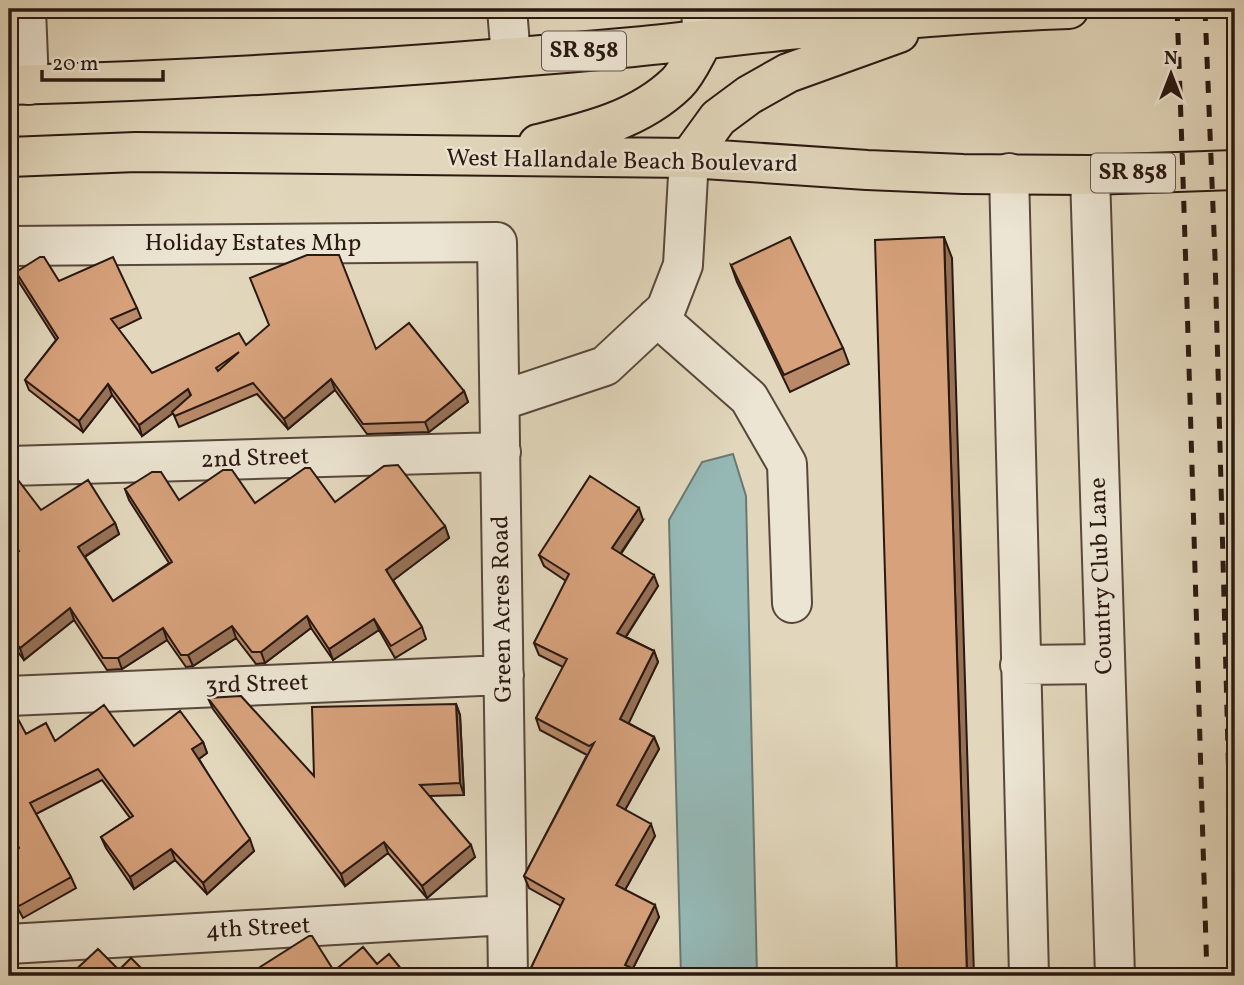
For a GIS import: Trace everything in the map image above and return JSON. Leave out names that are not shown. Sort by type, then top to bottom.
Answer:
[{"type":"main road","name":"SR 858","points":[[19,85],[112,82],[511,57],[702,25],[1069,9]]},
{"type":"main road","points":[[689,159],[718,118],[749,95],[788,72],[950,15]]},
{"type":"main road","points":[[481,158],[598,129],[638,111],[678,82],[702,25]]},
{"type":"main road","name":"West Hallandale Beach Boulevard","points":[[9,157],[136,152],[689,159],[867,170],[1090,175],[1235,170]]},
{"type":"street","points":[[19,85],[26,9]]},
{"type":"street","points":[[507,9],[511,57]]},
{"type":"street","points":[[500,401],[605,366],[666,309],[683,265],[689,159]]},
{"type":"street","points":[[1009,173],[1030,976]]},
{"type":"street","name":"Country Club Lane","points":[[1090,175],[1115,976]]},
{"type":"street","name":"Holiday Estates Mhp","points":[[9,246],[497,242]]},
{"type":"street","name":"Green Acres Road","points":[[497,242],[508,976]]},
{"type":"street","points":[[657,317],[749,398],[787,464],[792,603]]},
{"type":"street","name":"2nd Street","points":[[9,466],[501,452]]},
{"type":"street","points":[[1020,665],[1104,664]]},
{"type":"street","name":"3rd Street","points":[[9,696],[504,675]]},
{"type":"street","name":"4th Street","points":[[9,944],[507,915]]},
{"type":"water","points":[[733,454],[746,496],[757,976],[681,976],[669,520],[702,462]]},
{"type":"building","points":[[790,237],[843,348],[784,375],[731,265]]},
{"type":"building","points":[[944,237],[967,976],[897,976],[875,240]]},
{"type":"building","points":[[307,255],[339,255],[376,349],[409,323],[464,391],[425,422],[363,424],[331,379],[284,419],[253,383],[175,416],[172,412],[191,395],[188,389],[139,425],[108,384],[79,421],[25,380],[58,338],[16,272],[40,257],[44,257],[59,281],[113,257],[137,308],[111,319],[152,373],[239,333],[246,345],[269,325],[250,278]],"holes":[[[239,352],[218,371],[216,368]]]},
{"type":"building","points":[[398,465],[445,526],[386,570],[422,627],[391,646],[374,619],[329,649],[307,616],[261,652],[252,652],[232,626],[188,655],[181,655],[163,628],[118,658],[103,658],[70,608],[20,648],[9,634],[9,559],[19,551],[9,538],[9,476],[15,476],[41,510],[88,480],[115,523],[78,547],[113,601],[172,562],[125,489],[152,472],[161,472],[179,500],[223,470],[232,470],[255,503],[305,468],[310,468],[335,502],[384,466]]},
{"type":"building","points":[[590,476],[639,508],[612,548],[654,575],[617,633],[654,651],[620,719],[654,737],[617,805],[651,824],[616,885],[655,905],[625,965],[636,970],[633,976],[542,976],[530,970],[564,899],[524,876],[594,743],[589,746],[536,718],[567,659],[534,643],[569,574],[539,555]]},
{"type":"building","points":[[241,696],[314,776],[312,707],[456,704],[460,783],[420,785],[471,845],[422,886],[384,842],[341,874],[208,698]]},
{"type":"building","points":[[104,705],[134,746],[180,711],[203,742],[192,749],[250,839],[203,883],[171,849],[130,877],[101,837],[133,816],[98,769],[30,803],[71,877],[19,906],[9,888],[9,854],[19,848],[9,830],[9,721],[17,717],[26,734],[46,723],[55,741]]},
{"type":"building","points":[[312,936],[334,971],[363,947],[377,964],[389,954],[407,976],[246,976]]},
{"type":"building","points":[[98,949],[119,970],[131,958],[149,976],[69,976]]},
{"type":"building","points":[[9,959],[26,976],[9,976]]},
{"type":"railway","points":[[1177,9],[1207,976]]},
{"type":"railway","points":[[1205,9],[1215,257],[1234,976]]}]
